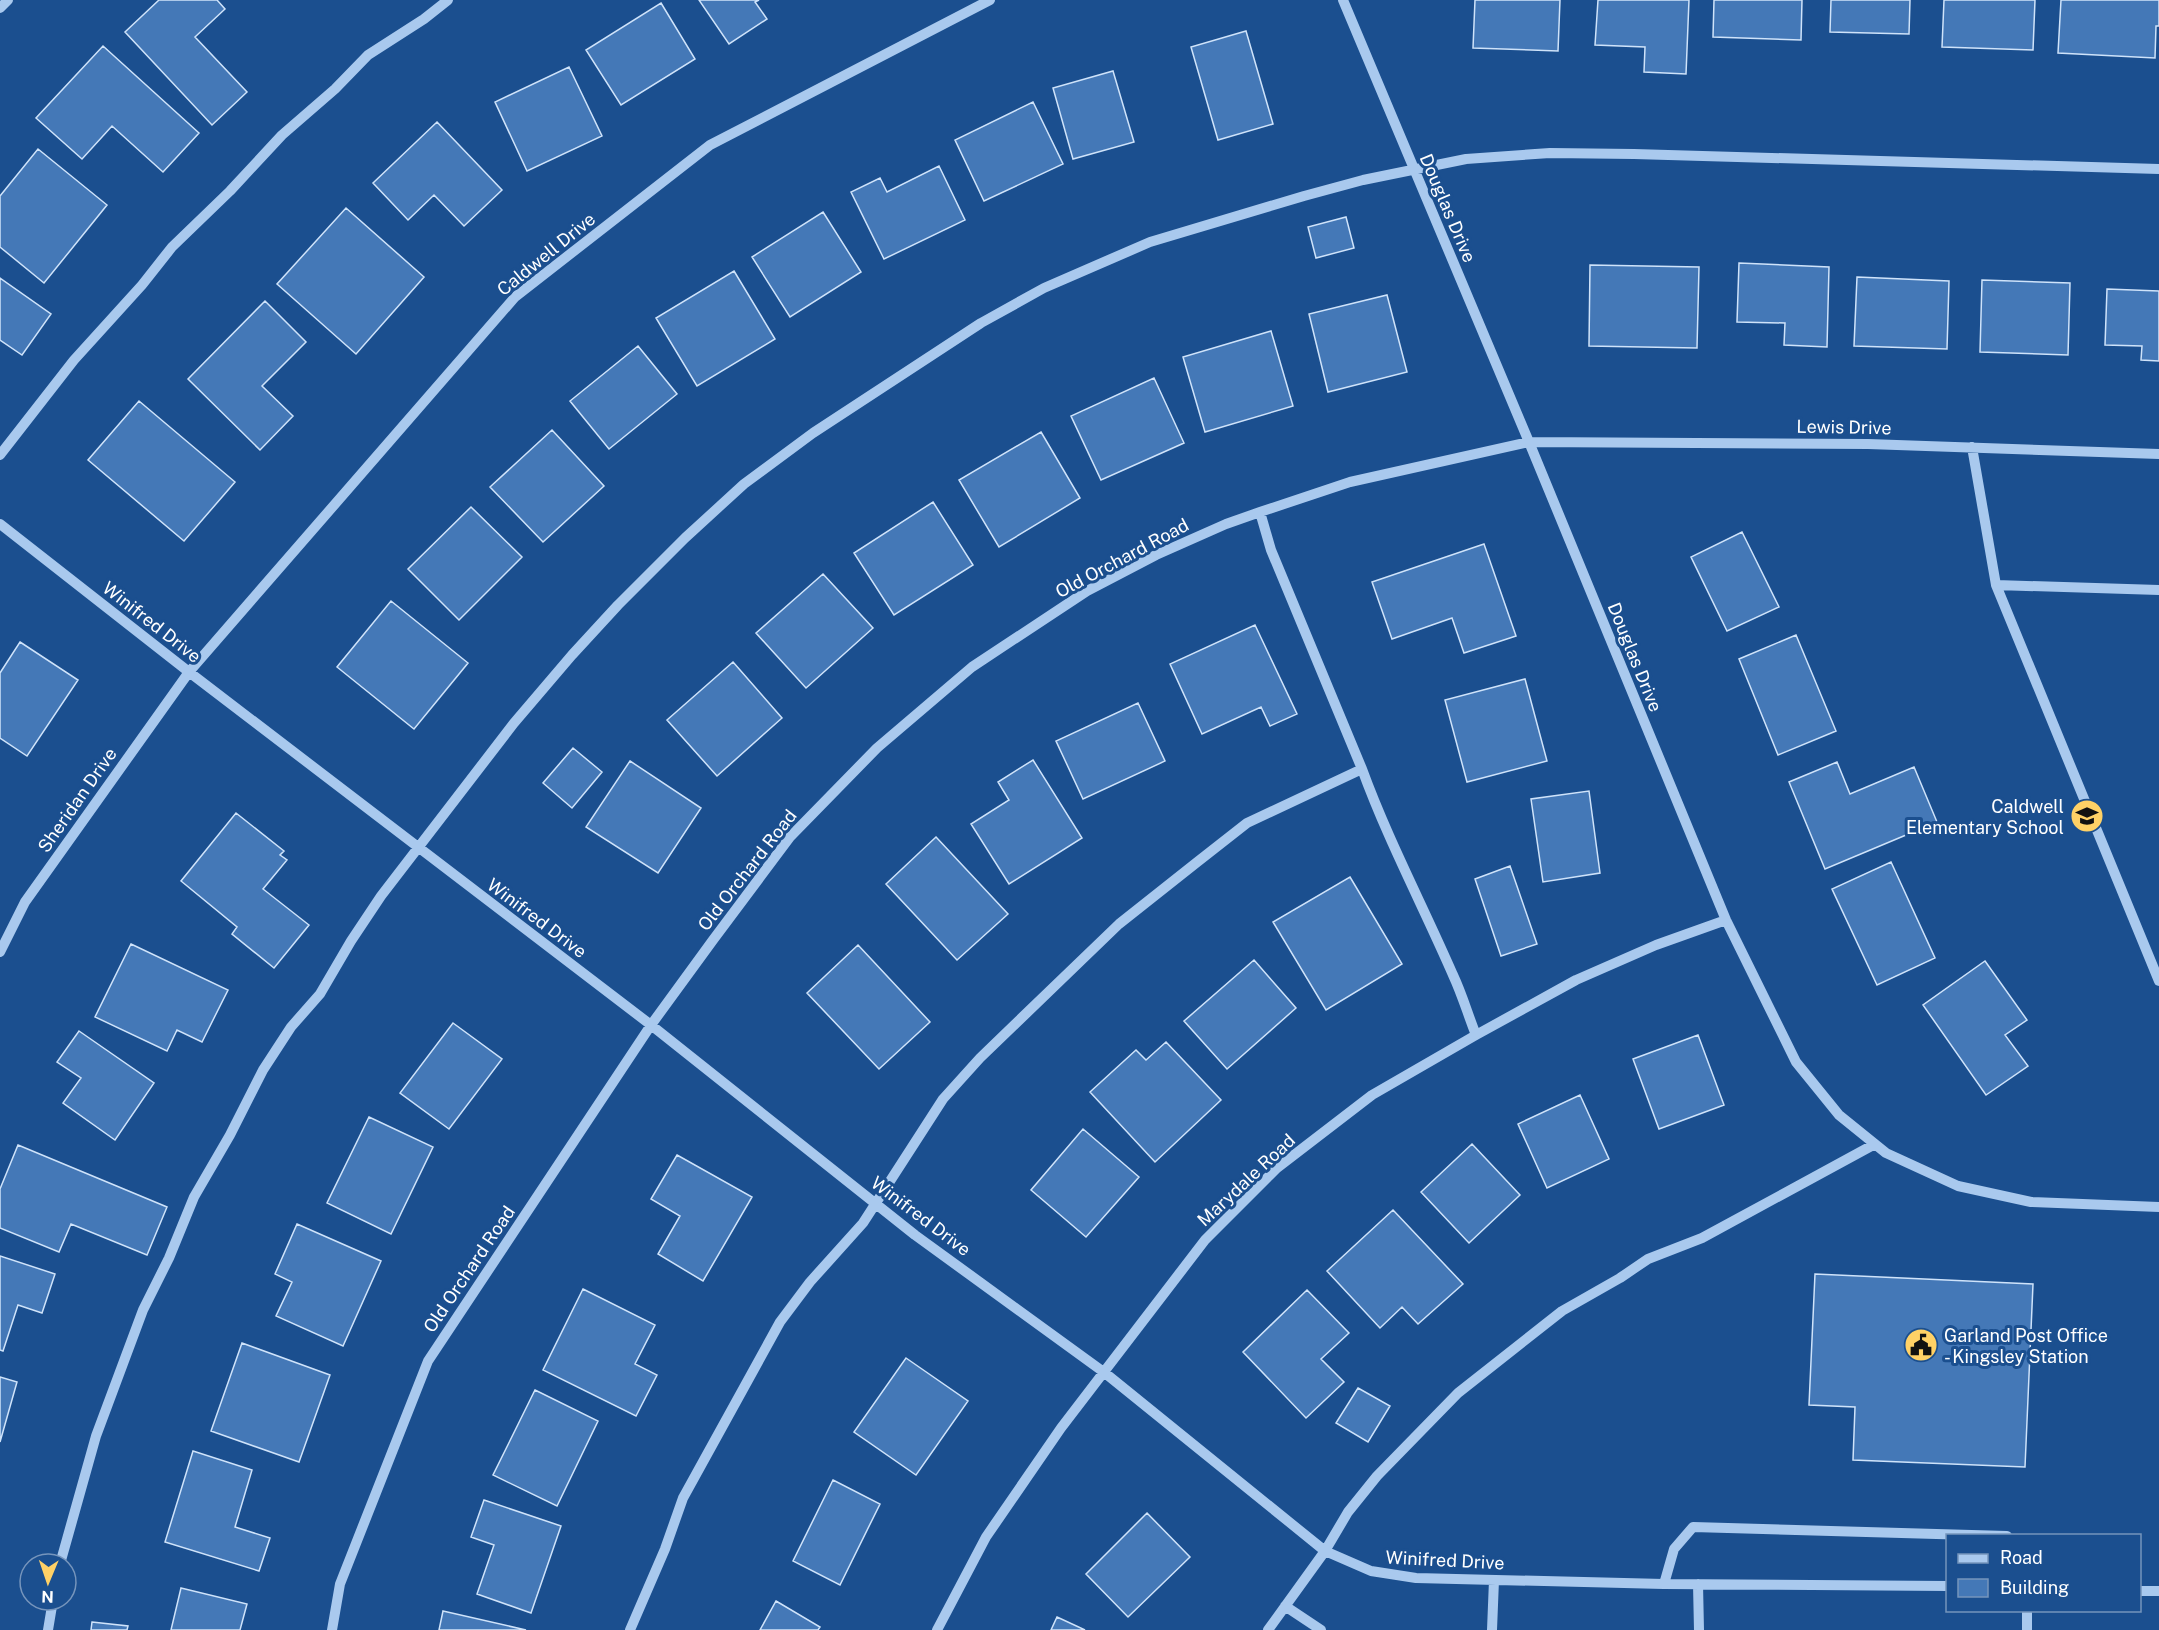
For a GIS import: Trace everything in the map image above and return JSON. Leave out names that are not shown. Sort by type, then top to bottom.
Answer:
[{"type":"street","points":[[0,8],[8,0]]},
{"type":"street","points":[[0,455],[74,360],[142,285],[172,247],[230,191],[282,135],[368,55],[424,19],[448,0]]},
{"type":"street","name":"Caldwell Drive","points":[[189,672],[515,297],[710,145],[990,0]]},
{"type":"street","name":"Douglas Drive","points":[[1343,0],[1726,920],[1796,1062],[1839,1115],[1886,1153],[1958,1186],[2031,1202],[2159,1207]]},
{"type":"street","points":[[63,1552],[96,1436],[143,1310],[169,1258],[194,1197],[263,1070],[291,1027],[320,994],[369,914],[417,847],[514,723],[572,655],[685,538],[744,484],[813,433],[981,323],[1044,288],[1150,242],[1251,210],[1414,169],[1466,159],[1550,153],[2159,169]]},
{"type":"street","name":"Lewis Drive","points":[[1528,442],[1868,444],[2159,454]]},
{"type":"street","name":"Old Orchard Road","points":[[332,1630],[340,1584],[428,1361],[651,1026],[790,837],[877,748],[963,675],[1087,591],[1156,555],[1226,524],[1350,482],[1528,442]]},
{"type":"street","points":[[1972,447],[1996,585],[2159,981]]},
{"type":"street","points":[[1260,512],[1271,550],[1395,850],[1454,976],[1476,1035]]},
{"type":"street","name":"Winifred Drive","points":[[0,524],[651,1026],[915,1235],[1105,1373],[1325,1551],[1371,1571],[1416,1578],[1664,1584],[1946,1586]]},
{"type":"street","points":[[1996,585],[2159,590]]},
{"type":"street","name":"Sheridan Drive","points":[[0,952],[25,902],[189,672]]},
{"type":"street","points":[[630,1630],[683,1498],[757,1360],[780,1322],[804,1290],[849,1240],[877,1204],[943,1099],[980,1058],[1119,924],[1247,824],[1362,769]]},
{"type":"street","name":"Marydale Road","points":[[938,1630],[986,1537],[1061,1428],[1205,1240],[1277,1168],[1372,1095],[1476,1035],[1576,980],[1656,945],[1726,920]]},
{"type":"street","points":[[1268,1630],[1325,1551],[1348,1512],[1370,1485],[1458,1393],[1562,1311],[1620,1278],[1648,1258],[1702,1238],[1875,1144]]},
{"type":"street","points":[[1664,1584],[1674,1549],[1693,1527],[1946,1534]]},
{"type":"street","points":[[1492,1630],[1494,1580]]},
{"type":"street","points":[[1698,1584],[1699,1630]]},
{"type":"street","points":[[2141,1590],[2159,1591]]},
{"type":"street","points":[[1285,1606],[1321,1630]]},
{"type":"street","points":[[48,1630],[51,1612]]},
{"type":"street","points":[[2027,1612],[2027,1630]]},
{"type":"building","points":[[159,0],[217,0],[225,9],[195,37],[247,92],[212,125],[125,32]]},
{"type":"building","points":[[699,0],[759,0],[755,2],[767,19],[729,44]]},
{"type":"building","points":[[1475,0],[1560,0],[1558,51],[1473,48]]},
{"type":"building","points":[[1598,0],[1689,0],[1686,74],[1644,72],[1645,47],[1595,45]]},
{"type":"building","points":[[1714,0],[1802,0],[1801,40],[1713,37]]},
{"type":"building","points":[[1831,0],[1910,0],[1909,34],[1830,32]]},
{"type":"building","points":[[1944,0],[2035,0],[2033,50],[1942,47]]},
{"type":"building","points":[[2061,0],[2159,0],[2155,58],[2058,53]]},
{"type":"building","points":[[661,3],[695,59],[621,105],[586,50]]},
{"type":"building","points":[[1246,31],[1273,124],[1218,140],[1191,47]]},
{"type":"building","points":[[103,46],[199,133],[163,172],[112,126],[82,159],[36,118]]},
{"type":"building","points":[[569,67],[602,136],[527,171],[495,102]]},
{"type":"building","points":[[1113,71],[1134,142],[1073,159],[1053,88]]},
{"type":"building","points":[[1033,102],[1063,164],[984,201],[955,140]]},
{"type":"building","points":[[437,122],[502,190],[464,226],[434,195],[408,220],[373,183]]},
{"type":"building","points":[[38,149],[107,205],[44,283],[0,247],[0,196]]},
{"type":"building","points":[[939,166],[965,220],[884,259],[851,192],[880,178],[887,192]]},
{"type":"building","points":[[346,208],[424,277],[356,354],[277,284]]},
{"type":"building","points":[[823,212],[861,272],[790,317],[752,257]]},
{"type":"building","points":[[1346,217],[1354,248],[1316,258],[1308,227]]},
{"type":"building","points":[[1739,263],[1829,267],[1827,347],[1784,345],[1785,323],[1737,322]]},
{"type":"building","points":[[1590,265],[1699,267],[1697,348],[1589,346]]},
{"type":"building","points":[[734,271],[775,339],[697,386],[656,318]]},
{"type":"building","points":[[1857,277],[1949,281],[1947,349],[1854,346]]},
{"type":"building","points":[[0,278],[51,314],[22,355],[0,340]]},
{"type":"building","points":[[1982,280],[2070,283],[2068,355],[1980,352]]},
{"type":"building","points":[[2107,289],[2159,291],[2159,361],[2141,360],[2142,346],[2105,345]]},
{"type":"building","points":[[1387,295],[1407,372],[1328,392],[1309,314]]},
{"type":"building","points":[[265,301],[306,342],[262,386],[293,416],[260,450],[188,379]]},
{"type":"building","points":[[1271,331],[1293,406],[1205,432],[1183,357]]},
{"type":"building","points":[[638,346],[677,394],[609,449],[570,401]]},
{"type":"building","points":[[1154,378],[1184,443],[1101,480],[1071,416]]},
{"type":"building","points":[[139,401],[235,482],[184,541],[88,460]]},
{"type":"building","points":[[552,430],[604,486],[543,542],[490,487]]},
{"type":"building","points":[[1041,432],[1080,498],[999,547],[959,480]]},
{"type":"building","points":[[933,502],[973,565],[894,615],[854,553]]},
{"type":"building","points":[[471,507],[522,557],[459,620],[408,569]]},
{"type":"building","points":[[1742,532],[1779,607],[1727,631],[1691,557]]},
{"type":"building","points":[[1484,544],[1516,636],[1464,653],[1452,618],[1392,639],[1372,582]]},
{"type":"building","points":[[823,574],[873,628],[806,688],[756,633]]},
{"type":"building","points":[[391,601],[468,663],[414,729],[337,667]]},
{"type":"building","points":[[1255,625],[1297,714],[1270,726],[1261,707],[1202,734],[1170,664]]},
{"type":"building","points":[[1796,635],[1836,731],[1778,755],[1739,659]]},
{"type":"building","points":[[20,642],[78,680],[27,756],[0,738],[0,673]]},
{"type":"building","points":[[733,662],[782,718],[717,776],[667,720]]},
{"type":"building","points":[[1525,679],[1547,761],[1467,782],[1445,700]]},
{"type":"building","points":[[1138,703],[1165,761],[1083,799],[1056,741]]},
{"type":"building","points":[[573,748],[602,772],[572,808],[543,783]]},
{"type":"building","points":[[1033,760],[1082,838],[1009,884],[971,824],[1009,800],[998,782]]},
{"type":"building","points":[[630,761],[701,808],[658,873],[586,827]]},
{"type":"building","points":[[1837,762],[1850,794],[1914,767],[1937,822],[1825,869],[1789,782]]},
{"type":"building","points":[[1589,791],[1600,873],[1543,882],[1531,799]]},
{"type":"building","points":[[236,813],[284,851],[280,855],[287,860],[263,889],[309,925],[274,968],[232,934],[237,927],[181,881]]},
{"type":"building","points":[[936,837],[1008,914],[957,960],[886,884]]},
{"type":"building","points":[[1891,862],[1935,958],[1877,985],[1832,889]]},
{"type":"building","points":[[1510,866],[1537,944],[1501,956],[1475,879]]},
{"type":"building","points":[[1350,877],[1402,964],[1326,1010],[1273,922]]},
{"type":"building","points":[[131,944],[228,990],[202,1042],[177,1030],[167,1051],[95,1017]]},
{"type":"building","points":[[858,945],[930,1022],[879,1069],[807,993]]},
{"type":"building","points":[[1254,960],[1296,1008],[1227,1069],[1184,1021]]},
{"type":"building","points":[[1985,961],[2027,1020],[2005,1035],[2028,1066],[1986,1095],[1923,1005]]},
{"type":"building","points":[[453,1023],[502,1059],[449,1129],[400,1093]]},
{"type":"building","points":[[79,1031],[154,1083],[115,1140],[63,1103],[81,1078],[57,1062]]},
{"type":"building","points":[[1698,1035],[1724,1105],[1659,1129],[1633,1059]]},
{"type":"building","points":[[1166,1042],[1221,1100],[1155,1162],[1090,1092],[1136,1050],[1146,1060]]},
{"type":"building","points":[[1580,1095],[1609,1159],[1547,1188],[1518,1124]]},
{"type":"building","points":[[369,1117],[433,1147],[391,1234],[327,1203]]},
{"type":"building","points":[[1083,1129],[1139,1177],[1086,1237],[1031,1190]]},
{"type":"building","points":[[1472,1144],[1520,1195],[1469,1243],[1421,1192]]},
{"type":"building","points":[[18,1145],[167,1207],[147,1255],[71,1224],[59,1252],[0,1228],[0,1189]]},
{"type":"building","points":[[677,1155],[752,1197],[703,1281],[658,1254],[680,1216],[651,1199]]},
{"type":"building","points":[[1393,1210],[1463,1284],[1418,1324],[1402,1307],[1380,1328],[1327,1271]]},
{"type":"building","points":[[297,1224],[381,1261],[343,1346],[276,1316],[292,1282],[275,1274]]},
{"type":"building","points":[[0,1256],[55,1274],[42,1313],[18,1305],[3,1351],[0,1350]]},
{"type":"building","name":"Garland Post Office - Kingsley Station","points":[[1815,1274],[2033,1284],[2025,1467],[1853,1460],[1855,1407],[1809,1405]]},
{"type":"building","points":[[583,1289],[655,1325],[635,1364],[657,1375],[636,1416],[543,1370]]},
{"type":"building","points":[[1307,1290],[1349,1333],[1321,1359],[1344,1382],[1306,1418],[1243,1352]]},
{"type":"building","points":[[242,1343],[330,1375],[299,1462],[211,1431]]},
{"type":"building","points":[[906,1358],[968,1401],[916,1475],[854,1432]]},
{"type":"building","points":[[0,1377],[17,1382],[0,1442]]},
{"type":"building","points":[[1358,1388],[1390,1406],[1368,1442],[1336,1423]]},
{"type":"building","points":[[535,1390],[598,1421],[557,1506],[493,1475]]},
{"type":"building","points":[[193,1451],[252,1470],[235,1527],[270,1538],[259,1571],[165,1542]]},
{"type":"building","points":[[833,1480],[880,1504],[840,1585],[793,1561]]},
{"type":"building","points":[[484,1500],[561,1526],[531,1613],[477,1594],[494,1545],[471,1537]]},
{"type":"building","points":[[1147,1513],[1190,1557],[1128,1617],[1086,1574]]},
{"type":"building","points":[[181,1588],[247,1604],[240,1630],[171,1630]]},
{"type":"building","points":[[776,1601],[820,1627],[818,1630],[760,1630]]},
{"type":"building","points":[[443,1611],[526,1630],[439,1630]]},
{"type":"building","points":[[1057,1617],[1085,1630],[1051,1630]]},
{"type":"building","points":[[92,1622],[128,1626],[127,1630],[91,1630]]},
{"type":"place","name":"Caldwell Elementary School","points":[[2087,816]]},
{"type":"place","name":"Garland Post Office - Kingsley Station","points":[[1921,1345]]}]
